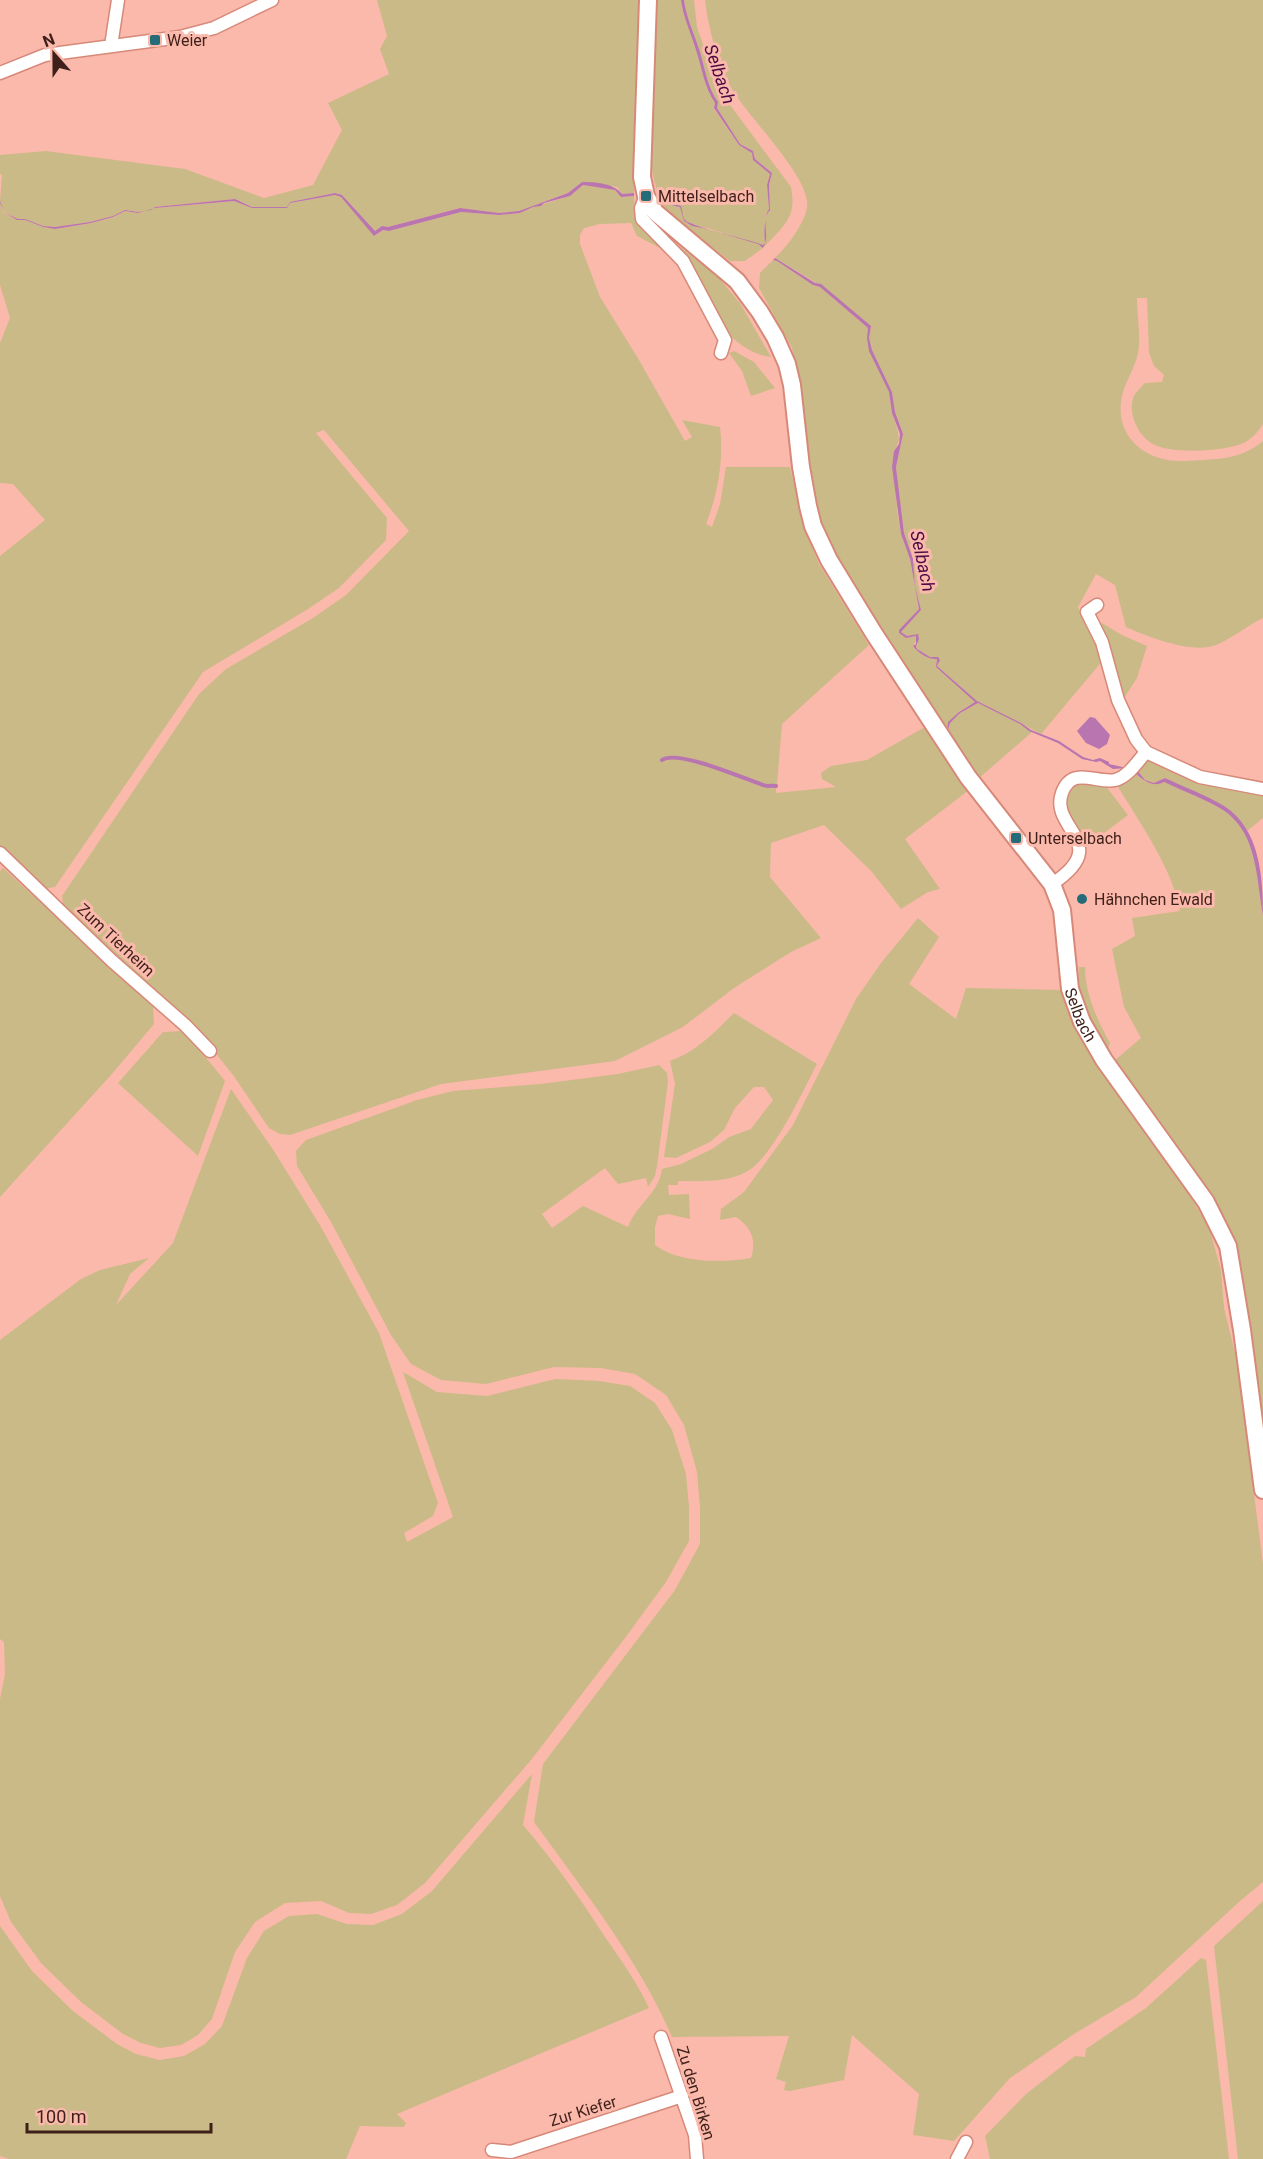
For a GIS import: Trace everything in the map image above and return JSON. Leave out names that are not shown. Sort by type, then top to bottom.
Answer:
[{"type":"street","points":[[111,46],[118,0]]},
{"type":"street","points":[[0,73],[45,55],[180,37],[214,28],[272,0]]},
{"type":"street","points":[[648,0],[642,177],[646,196],[641,208],[642,219],[682,261],[725,340],[721,353]]},
{"type":"street","name":"Selbach","points":[[646,196],[655,212],[737,281],[775,337],[789,370],[808,506],[813,526],[829,560],[958,762],[1052,884],[1062,910],[1070,989],[1082,1022],[1104,1060],[1206,1202],[1228,1246],[1242,1330],[1263,1490]]},
{"type":"street","points":[[1097,605],[1087,612],[1102,642],[1118,700],[1136,739],[1146,752],[1200,777],[1263,789]]},
{"type":"street","points":[[1052,884],[1067,874],[1078,862],[1080,850],[1060,802],[1063,790],[1072,779],[1087,776],[1116,780],[1125,775],[1146,752]]},
{"type":"street","name":"Zum Tierheim","points":[[0,853],[210,1051]]},
{"type":"street","name":"Zu den Birken","points":[[661,2037],[695,2135],[697,2159]]},
{"type":"street","name":"Zur Kiefer","points":[[492,2150],[511,2152],[682,2096]]},
{"type":"street","points":[[957,2159],[966,2142]]},
{"type":"shaded area","points":[[377,0],[641,0],[634,193],[622,194],[617,187],[582,182],[568,193],[519,211],[499,213],[459,208],[388,227],[382,226],[375,231],[342,195],[335,193],[290,202],[287,207],[279,208],[287,208],[290,203],[335,195],[341,197],[375,236],[383,230],[389,231],[461,212],[499,215],[520,213],[570,196],[583,185],[615,190],[621,197],[634,196],[636,223],[668,252],[637,236],[631,223],[600,224],[584,228],[580,235],[580,244],[600,297],[685,441],[692,437],[682,420],[720,427],[719,476],[706,524],[712,527],[720,504],[726,467],[790,467],[804,528],[819,564],[869,645],[782,724],[777,785],[765,785],[715,766],[689,759],[665,757],[661,761],[672,758],[687,760],[754,781],[765,787],[776,787],[776,793],[836,787],[822,779],[821,773],[831,766],[867,760],[925,727],[969,790],[905,839],[940,889],[928,892],[901,909],[872,872],[824,825],[771,843],[770,877],[821,938],[791,952],[734,988],[683,1027],[615,1061],[441,1084],[290,1135],[280,1134],[269,1128],[233,1075],[201,1035],[64,910],[62,896],[199,694],[226,669],[313,618],[346,595],[409,531],[324,430],[316,433],[387,518],[386,540],[339,588],[203,672],[55,887],[41,889],[0,850],[0,556],[45,520],[13,484],[0,483],[0,343],[10,318],[0,285],[0,203],[4,213],[17,220],[25,220],[43,227],[55,229],[91,223],[113,217],[125,211],[138,213],[145,211],[125,210],[90,222],[55,227],[43,226],[25,219],[18,219],[5,213],[0,201],[2,175],[0,174],[0,155],[46,151],[185,169],[264,198],[313,185],[342,130],[328,103],[389,74],[380,49],[387,36]],"holes":[[[235,199],[252,207],[261,207],[252,208],[234,201],[153,209]]]},
{"type":"shaded area","points":[[656,0],[681,0],[706,84],[715,103],[714,109],[739,145],[752,153],[753,160],[770,174],[767,185],[769,209],[765,221],[764,246],[758,244],[763,248],[745,261],[730,261],[675,218],[660,202],[650,154]],"holes":[[[682,211],[685,220],[692,225],[753,243],[692,226],[684,221]]]},
{"type":"shaded area","points":[[681,0],[684,0],[709,83],[718,102],[717,108],[740,144],[753,151],[755,159],[772,173],[769,185],[770,210],[766,218],[765,243],[765,220],[767,212],[769,209],[767,185],[770,174],[753,160],[752,153],[739,145],[714,108],[715,103],[706,84]]},
{"type":"shaded area","points":[[684,0],[694,0],[697,27],[719,90],[791,187],[790,214],[783,227],[764,247],[766,217],[770,209],[769,185],[772,173],[755,159],[753,151],[740,144],[717,108],[718,102],[709,83]]},
{"type":"shaded area","points":[[705,0],[1263,0],[1263,424],[1247,441],[1228,448],[1175,450],[1155,445],[1144,437],[1136,425],[1132,412],[1133,398],[1145,383],[1162,382],[1164,375],[1154,366],[1149,353],[1147,298],[1137,298],[1139,347],[1123,392],[1121,407],[1122,421],[1134,443],[1157,457],[1185,461],[1226,458],[1254,448],[1263,441],[1263,618],[1213,646],[1204,648],[1169,643],[1126,627],[1115,585],[1096,574],[1078,607],[1104,659],[1041,734],[977,701],[937,666],[938,657],[930,657],[917,649],[918,634],[907,636],[901,632],[921,610],[915,586],[913,559],[904,533],[896,467],[903,434],[895,412],[892,392],[872,350],[869,338],[871,326],[813,281],[775,258],[790,241],[802,222],[807,208],[806,195],[788,163],[729,84],[714,43]]},
{"type":"shaded area","points":[[582,182],[609,185],[622,194],[634,193],[634,196],[621,197],[615,190],[583,185],[570,196],[520,213],[499,215],[461,212],[389,231],[383,230],[374,236],[341,197],[335,195],[290,203],[287,208],[252,208],[234,201],[153,209],[235,199],[252,207],[287,207],[290,202],[335,193],[342,195],[375,231],[382,226],[388,227],[460,208],[499,213],[519,211],[568,193]]},
{"type":"shaded area","points":[[664,201],[681,206],[684,219],[689,223],[763,245],[765,243],[763,248],[758,244],[692,226],[684,221],[680,207]]},
{"type":"shaded area","points":[[125,210],[145,211],[138,213],[125,211],[113,217],[91,223],[55,229],[43,227],[25,220],[17,220],[5,213],[43,226],[55,227],[90,222]]},
{"type":"shaded area","points":[[653,226],[716,275],[740,303],[771,357],[745,348],[723,329]]},
{"type":"shaded area","points":[[775,258],[815,283],[821,284],[871,326],[869,338],[872,350],[892,392],[895,412],[903,434],[896,467],[904,533],[913,559],[915,586],[921,610],[901,632],[907,636],[918,634],[917,649],[930,657],[938,657],[940,660],[937,666],[977,701],[1021,723],[1031,730],[1059,741],[1083,757],[1093,760],[1100,758],[1109,764],[1127,768],[1113,769],[1100,761],[1082,759],[1058,743],[1029,731],[1020,724],[978,703],[960,713],[950,723],[947,733],[948,722],[959,712],[975,702],[936,667],[937,659],[927,657],[915,649],[913,646],[916,644],[916,636],[906,638],[899,633],[899,630],[919,609],[910,559],[901,534],[892,467],[894,451],[899,444],[900,434],[892,413],[889,392],[869,351],[868,328],[820,287],[773,260]]},
{"type":"shaded area","points":[[773,260],[820,287],[868,328],[869,344],[890,395],[898,434],[898,442],[894,451],[897,510],[901,534],[910,559],[919,609],[899,630],[899,633],[906,638],[916,636],[917,639],[913,646],[915,649],[927,657],[937,659],[936,667],[976,702],[958,714],[946,731],[835,555],[821,521],[812,482],[801,390],[792,348],[759,288],[760,273]]},
{"type":"shaded area","points":[[734,351],[754,362],[775,388],[751,396],[742,371],[729,353]]},
{"type":"shaded area","points":[[1102,623],[1147,646],[1137,678],[1124,698],[1108,638],[1100,625]]},
{"type":"shaded area","points":[[978,703],[1032,732],[978,779],[947,733],[950,723],[960,713]]},
{"type":"shaded area","points":[[1090,717],[1095,718],[1110,735],[1107,744],[1099,749],[1086,743],[1077,731]]},
{"type":"shaded area","points":[[1149,760],[1263,794],[1263,818],[1247,831],[1231,812],[1165,778],[1154,783],[1145,780],[1137,770],[1141,764]]},
{"type":"shaded area","points":[[1137,770],[1145,780],[1154,783],[1165,778],[1217,802],[1236,816],[1245,827],[1257,855],[1262,885],[1263,915],[1254,858],[1243,831],[1234,820],[1216,806],[1164,782],[1160,784],[1149,783],[1135,773]]},
{"type":"shaded area","points":[[1135,773],[1148,783],[1164,782],[1223,810],[1243,831],[1254,858],[1263,915],[1263,1439],[1237,1247],[1227,1222],[1204,1186],[1114,1061],[1141,1038],[1124,1007],[1112,949],[1135,936],[1132,918],[1180,911],[1163,862],[1117,785],[1130,779]]},
{"type":"shaded area","points":[[1086,781],[1105,785],[1128,815],[1083,849],[1066,809],[1066,800],[1068,792]]},
{"type":"shaded area","points":[[3,868],[153,1005],[154,1024],[0,1197],[0,871]]},
{"type":"shaded area","points":[[918,918],[939,937],[909,984],[956,1019],[966,988],[1064,990],[1103,1070],[1190,1195],[1210,1231],[1221,1270],[1224,1308],[1237,1361],[1263,1564],[1263,1882],[1136,1997],[1074,2034],[1010,2078],[954,2141],[913,2135],[919,2094],[852,2035],[844,2080],[790,2091],[784,2090],[786,2082],[776,2079],[789,2036],[672,2037],[659,2008],[627,1953],[534,1822],[543,1764],[675,1590],[700,1544],[697,1472],[684,1425],[666,1395],[635,1374],[601,1368],[554,1367],[486,1384],[441,1380],[411,1364],[391,1335],[331,1222],[297,1166],[296,1151],[306,1140],[417,1100],[453,1091],[540,1084],[618,1074],[659,1065],[667,1073],[668,1082],[657,1166],[655,1176],[648,1187],[646,1178],[618,1184],[605,1168],[542,1214],[552,1228],[583,1206],[628,1227],[636,1212],[657,1185],[662,1169],[681,1164],[712,1149],[729,1137],[751,1129],[773,1100],[764,1087],[754,1087],[735,1108],[724,1130],[710,1142],[676,1158],[664,1157],[675,1084],[670,1061],[697,1047],[734,1013],[817,1064],[786,1123],[756,1165],[730,1178],[713,1181],[678,1181],[678,1185],[668,1185],[669,1195],[689,1194],[690,1219],[668,1214],[658,1216],[655,1227],[655,1245],[676,1255],[701,1260],[727,1261],[751,1258],[753,1240],[746,1225],[736,1217],[720,1220],[721,1209],[744,1192],[793,1125],[856,999],[881,963]]},
{"type":"shaded area","points":[[1079,967],[1085,967],[1089,996],[1110,1043],[1108,1049],[1100,1040],[1082,999]]},
{"type":"shaded area","points":[[181,1031],[194,1043],[225,1081],[198,1156],[118,1083],[163,1032]]},
{"type":"shaded area","points":[[231,1089],[274,1151],[321,1227],[379,1333],[438,1503],[433,1516],[404,1533],[407,1542],[453,1517],[403,1372],[437,1392],[487,1396],[555,1379],[599,1381],[630,1386],[655,1403],[672,1430],[686,1474],[689,1541],[666,1582],[531,1760],[425,1883],[397,1905],[371,1914],[349,1913],[321,1901],[285,1903],[255,1922],[235,1952],[212,2019],[198,2035],[181,2045],[160,2048],[141,2043],[123,2034],[81,2002],[41,1963],[11,1922],[0,1896],[0,1699],[5,1674],[4,1642],[0,1639],[0,1340],[81,1279],[100,1270],[149,1258],[130,1274],[116,1305],[173,1243]]},
{"type":"shaded area","points":[[532,1774],[523,1825],[586,1908],[628,1971],[649,2008],[397,2114],[406,2123],[404,2127],[360,2126],[346,2159],[9,2159],[0,2156],[0,1926],[32,1971],[73,2011],[117,2044],[136,2054],[160,2060],[184,2056],[205,2044],[222,2026],[247,1958],[264,1931],[289,1916],[317,1914],[347,1924],[373,1925],[402,1914],[432,1891]]},
{"type":"shaded area","points":[[1263,1901],[1263,2159],[1238,2159],[1214,1946]]},
{"type":"shaded area","points":[[1201,1958],[1206,1960],[1229,2159],[990,2159],[985,2136],[1026,2094],[1075,2056],[1085,2057],[1086,2049],[1146,2008]]},
{"type":"waterway","points":[[662,760],[682,758],[696,761],[765,786],[776,786]]},
{"type":"place","name":"Weier","points":[[155,40]]},
{"type":"place","name":"Mittelselbach","points":[[646,196]]},
{"type":"place","name":"Unterselbach","points":[[1016,838]]},
{"type":"place","name":"Hähnchen Ewald","points":[[1082,899]]}]
